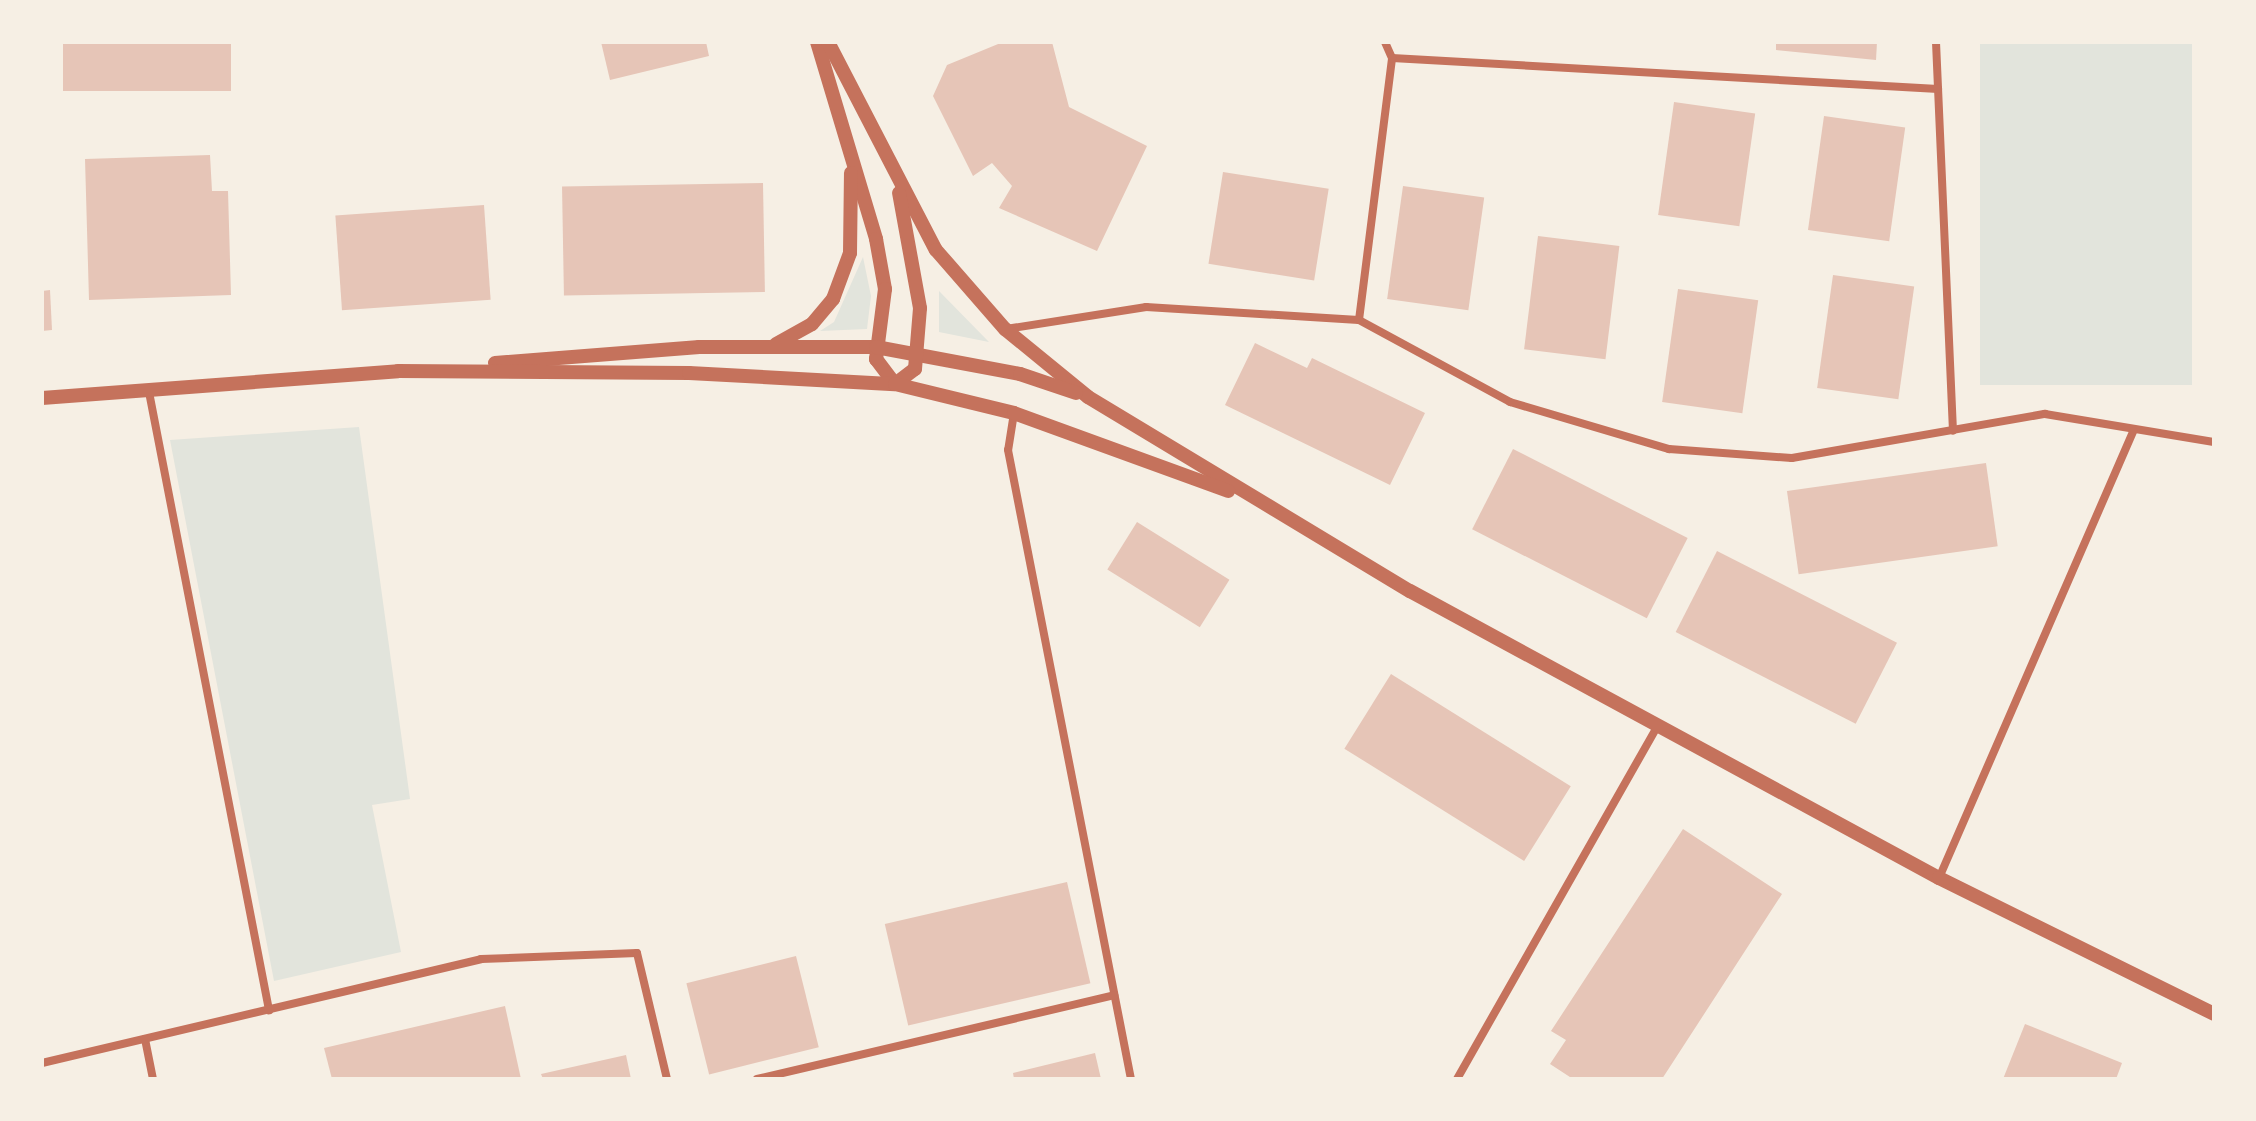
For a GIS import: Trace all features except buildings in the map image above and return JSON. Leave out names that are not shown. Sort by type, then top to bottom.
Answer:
[{"type":"street","points":[[817,42],[849,148],[885,289],[876,347],[882,371],[895,384]]},
{"type":"street","points":[[828,42],[936,250],[1005,329],[1088,397],[1247,498],[1660,722],[1939,878],[2214,1014]]},
{"type":"street","points":[[1359,320],[1392,58],[1385,42]]},
{"type":"street","points":[[1936,42],[1953,431]]},
{"type":"street","points":[[1392,58],[1938,89]]},
{"type":"street","points":[[776,344],[812,324],[840,281],[854,212],[849,148]]},
{"type":"street","points":[[895,384],[907,379],[917,356],[916,264],[896,177]]},
{"type":"street","points":[[1005,329],[1146,307],[1359,320],[1510,402],[1669,449],[1792,458],[2045,414],[2214,442]]},
{"type":"street","points":[[42,398],[776,344],[876,347],[1020,374],[1088,397]]},
{"type":"street","points":[[398,371],[689,373],[895,384],[1014,413],[1247,498]]},
{"type":"street","points":[[149,392],[269,1010]]},
{"type":"street","points":[[1014,413],[1008,450],[1131,1079]]},
{"type":"street","points":[[1939,878],[2133,431]]},
{"type":"street","points":[[1457,1079],[1660,722]]},
{"type":"street","points":[[42,1063],[481,959],[637,953],[667,1079]]},
{"type":"street","points":[[757,1079],[1114,995]]},
{"type":"street","points":[[145,1039],[153,1079]]},
{"type":"shaded area","points":[[1980,42],[2192,42],[2192,385],[1980,385]]},
{"type":"shaded area","points":[[863,257],[871,296],[867,329],[820,331],[834,322]]},
{"type":"shaded area","points":[[939,291],[989,342],[939,332]]},
{"type":"shaded area","points":[[359,427],[410,799],[372,805],[401,952],[274,981],[170,440]]}]
